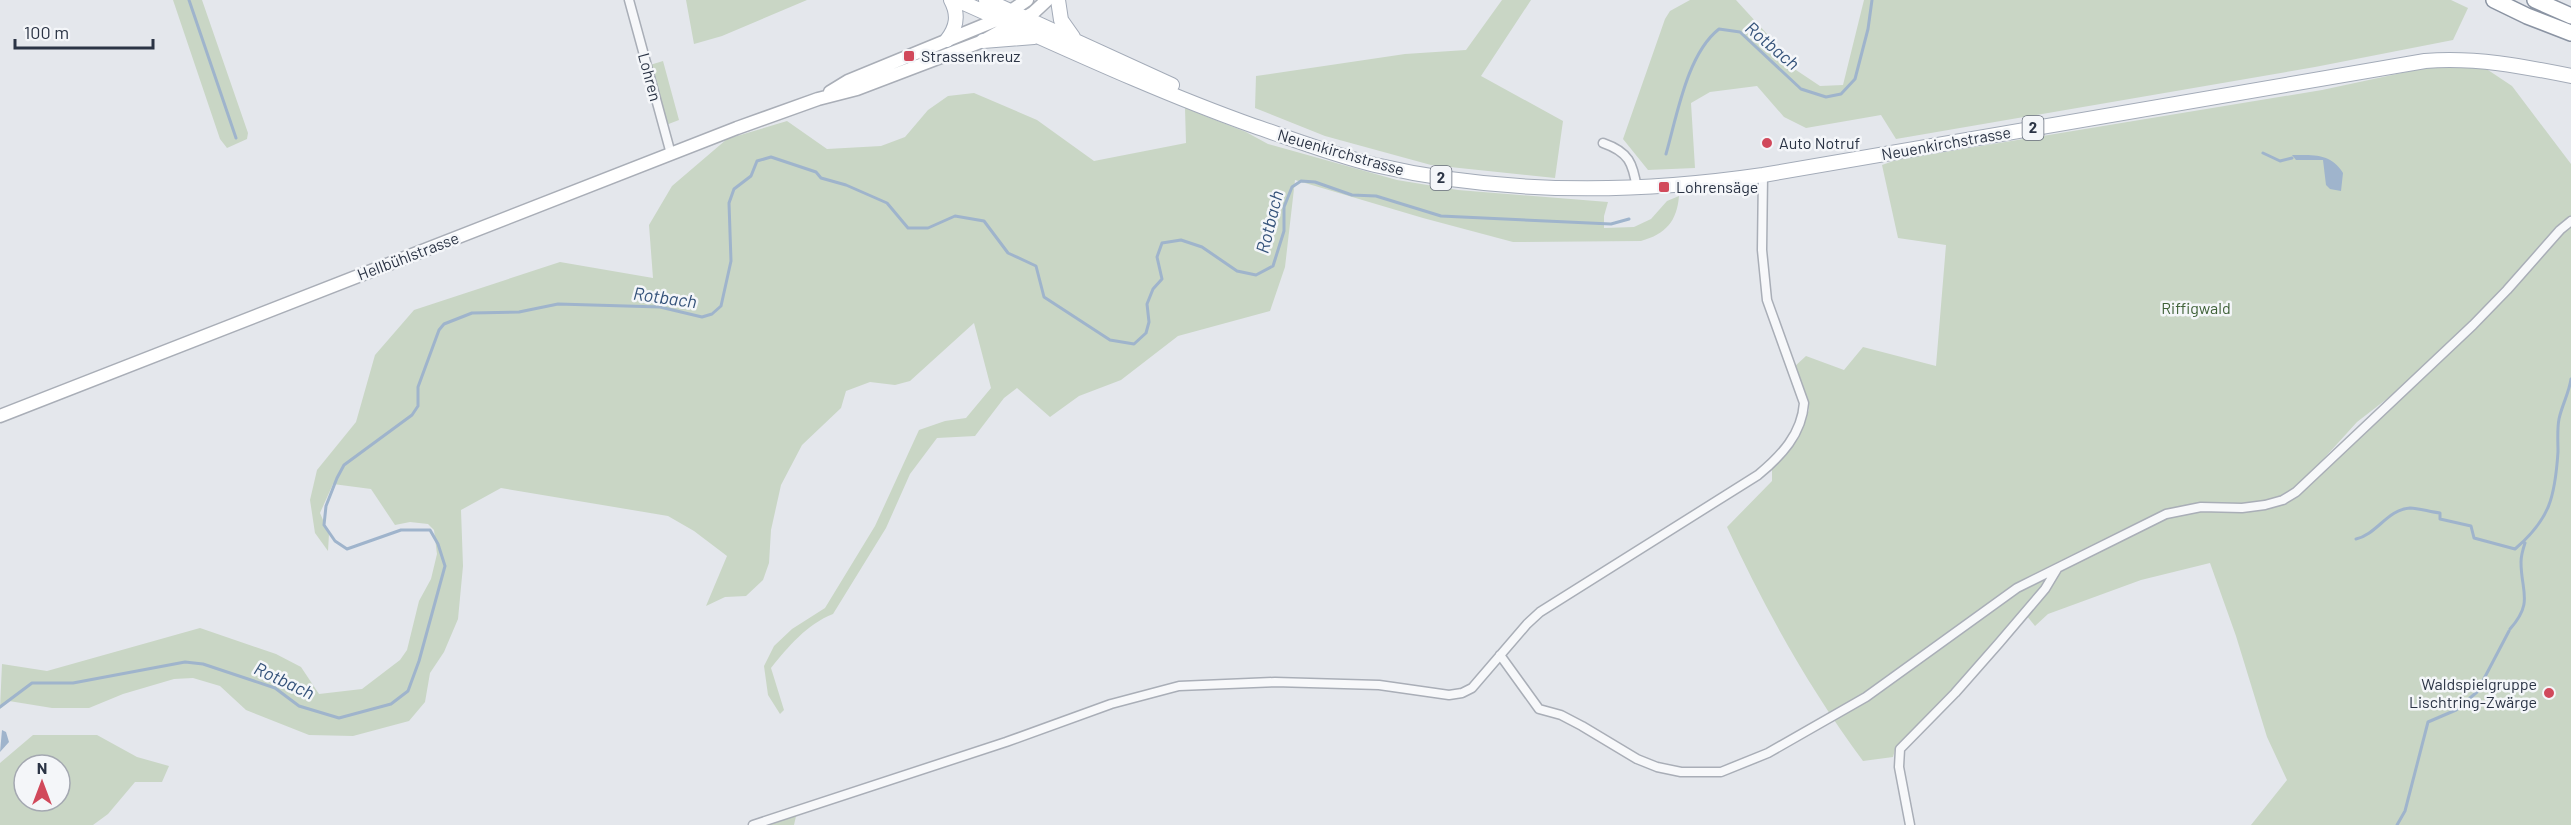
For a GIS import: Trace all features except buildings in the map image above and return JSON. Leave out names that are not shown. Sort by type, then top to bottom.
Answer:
[{"type":"highway","points":[[2494,0],[2571,33]]},
{"type":"highway","points":[[2535,0],[2571,15]]},
{"type":"main road","points":[[946,40],[953,32],[957,18],[951,0]]},
{"type":"main road","name":"Neuenkirchstrasse","points":[[957,0],[1008,18],[1026,18],[1230,111],[1252,125]]},
{"type":"main road","name":"Neuenkirchstrasse","points":[[986,0],[1008,18],[1040,37],[1223,116],[1336,154],[1441,177],[1535,188],[1637,189],[1763,175],[2409,63],[2479,60],[2571,76]]},
{"type":"main road","points":[[1008,18],[1027,0]]},
{"type":"main road","points":[[1026,18],[1047,0]]},
{"type":"main road","points":[[1058,0],[1061,20],[1077,40]]},
{"type":"main road","name":"Hellbühlstrasse","points":[[818,99],[848,81],[946,40],[1008,18]]},
{"type":"main road","name":"Hellbühlstrasse","points":[[0,416],[671,154],[818,99],[857,89],[983,41],[1008,18]]},
{"type":"main road","points":[[983,41],[1040,37]]},
{"type":"street","name":"Lohren","points":[[630,0],[671,154]]},
{"type":"street","points":[[1603,143],[1617,148],[1630,162],[1637,189]]},
{"type":"street","points":[[753,825],[995,746],[1111,704],[1179,686],[1287,682],[1379,685],[1455,694],[1472,688],[1540,612],[1758,475],[1785,450],[1803,420],[1804,403],[1767,300],[1763,282],[1763,175]]},
{"type":"street","points":[[1500,655],[1539,709],[1575,722],[1636,759],[1657,767],[1689,773],[1721,772],[1768,753],[1866,697],[2017,588],[2166,514],[2201,507],[2265,505],[2283,500],[2296,492],[2473,325],[2560,230],[2571,221]]},
{"type":"street","points":[[1910,825],[1899,767],[1900,748],[1955,693],[1999,643],[2045,589],[2057,568]]},
{"type":"green space","points":[[173,0],[202,0],[248,133],[247,139],[227,148],[220,139]]},
{"type":"green space","points":[[686,0],[807,0],[722,36],[694,44]]},
{"type":"green space","points":[[1502,0],[1531,0],[1481,76],[1563,121],[1555,178],[1431,165],[1325,136],[1255,108],[1256,76],[1405,54],[1466,50]]},
{"type":"green space","points":[[1690,0],[1736,0],[1787,56],[1793,68],[1820,86],[1843,85],[1864,0],[2451,0],[2468,8],[2453,40],[2315,67],[1896,139],[1881,115],[1806,128],[1784,117],[1757,86],[1710,92],[1691,103],[1695,168],[1648,170],[1623,139],[1665,19],[1670,11]]},
{"type":"green space","points":[[663,61],[679,120],[666,125],[650,65]]},
{"type":"green space","name":"Riffigwald","points":[[2439,65],[2482,66],[2512,86],[2571,164],[2571,219],[2419,374],[2357,422],[2298,487],[2280,497],[2260,503],[2179,508],[2047,572],[2045,585],[1940,705],[1896,746],[1893,757],[1863,761],[1806,677],[1757,588],[1727,527],[1772,481],[1772,466],[1800,431],[1809,410],[1794,367],[1806,356],[1844,370],[1863,347],[1936,366],[1946,245],[1898,238],[1882,165],[1896,160],[2322,90]]},
{"type":"green space","points":[[974,93],[1037,120],[1094,161],[1186,143],[1185,108],[1246,132],[1268,144],[1397,180],[1458,190],[1608,202],[1604,216],[1604,228],[1634,227],[1651,219],[1667,201],[1679,196],[1678,205],[1669,225],[1657,235],[1641,241],[1513,242],[1295,180],[1285,267],[1270,311],[1178,336],[1121,380],[1079,396],[1050,417],[1017,388],[1004,398],[975,436],[937,438],[910,474],[886,528],[833,614],[806,630],[771,668],[784,710],[780,714],[768,695],[764,666],[774,646],[792,629],[825,608],[875,526],[919,430],[945,421],[966,418],[991,388],[974,323],[910,381],[895,385],[870,382],[846,391],[841,408],[802,445],[781,485],[771,530],[769,563],[763,580],[746,596],[725,597],[706,606],[727,556],[694,531],[668,516],[501,488],[461,510],[463,566],[458,619],[444,652],[430,673],[425,702],[409,721],[353,736],[309,735],[246,710],[220,686],[193,678],[174,679],[123,694],[89,708],[52,708],[9,701],[0,709],[2,664],[47,671],[200,628],[276,654],[301,667],[319,694],[362,689],[400,660],[407,650],[419,601],[431,579],[437,554],[434,530],[428,524],[410,522],[395,525],[371,489],[333,484],[320,513],[329,534],[328,551],[315,533],[310,500],[317,470],[356,422],[375,355],[414,310],[560,262],[653,278],[649,225],[672,186],[727,139],[787,121],[827,149],[881,146],[905,137],[928,110],[948,96]]},
{"type":"green space","points":[[2571,225],[2571,825],[2251,825],[2287,780],[2267,737],[2236,636],[2210,563],[2141,580],[2048,614],[2035,626],[2026,615],[2061,572],[2128,535],[2166,518],[2191,512],[2291,499]]},
{"type":"green space","points":[[33,735],[97,735],[137,757],[169,766],[162,782],[135,782],[108,814],[93,825],[0,825],[0,763]]},
{"type":"green space","points":[[797,812],[794,825],[758,825]]},
{"type":"water","points":[[2292,155],[2321,156],[2333,162],[2343,173],[2341,191],[2330,189],[2326,185],[2323,160],[2296,160]]},
{"type":"water","points":[[2,730],[6,732],[9,742],[0,752]]},
{"type":"waterway","points":[[189,0],[236,138]]},
{"type":"waterway","name":"Rotbach","points":[[1666,154],[1679,104],[1691,70],[1708,40],[1719,29],[1740,32],[1801,89],[1826,97],[1841,94],[1855,79],[1868,29],[1872,0]]},
{"type":"waterway","points":[[2263,153],[2280,161],[2292,158]]},
{"type":"waterway","name":"Rotbach","points":[[0,707],[32,683],[73,683],[185,662],[203,664],[275,688],[299,706],[339,718],[391,704],[408,691],[419,661],[445,566],[438,544],[430,530],[401,530],[347,549],[335,541],[324,525],[326,506],[344,465],[412,415],[418,406],[418,387],[439,330],[444,324],[472,313],[519,312],[558,304],[660,307],[702,317],[712,314],[721,306],[731,261],[729,203],[734,189],[751,176],[757,161],[771,157],[816,172],[821,178],[846,185],[887,203],[908,228],[928,228],[955,216],[984,221],[1008,253],[1036,266],[1044,297],[1110,340],[1134,344],[1146,333],[1149,322],[1147,304],[1153,289],[1162,279],[1157,257],[1162,243],[1181,240],[1202,247],[1237,271],[1256,275],[1273,266],[1284,231],[1284,207],[1292,187],[1301,181],[1315,182],[1352,195],[1376,196],[1441,216],[1611,224],[1629,219]]},
{"type":"waterway","points":[[2356,539],[2370,533],[2402,509],[2413,508],[2440,513],[2440,519],[2471,526],[2474,538],[2515,549],[2536,528],[2549,506],[2557,468],[2559,419],[2571,379]]},
{"type":"waterway","points":[[2510,629],[2524,604],[2521,562],[2525,543]]},
{"type":"waterway","points":[[2397,825],[2405,811],[2428,722],[2456,710],[2477,692],[2509,631]]},
{"type":"place","name":"Strassenkreuz","points":[[909,56]]},
{"type":"place","name":"Auto Notruf","points":[[1767,143]]},
{"type":"place","name":"Lohrensäge","points":[[1664,187]]},
{"type":"place","name":"Waldspielgruppe Lischtring-Zwärge","points":[[2549,693]]}]
